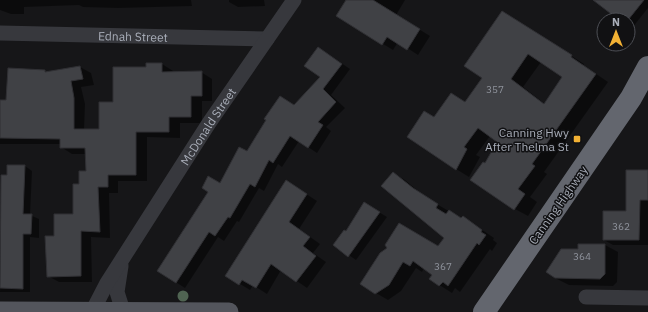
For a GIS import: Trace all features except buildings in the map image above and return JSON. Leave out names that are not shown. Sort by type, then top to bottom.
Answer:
[{"type":"highway","name":"Canning Highway","points":[[484,312],[631,98],[648,67]]},
{"type":"highway","name":"Canning Highway","points":[[631,98],[648,80]]},
{"type":"main road","points":[[0,311],[229,312]]},
{"type":"street","name":"McDonald Street","points":[[92,312],[107,283],[209,123],[294,0]]},
{"type":"street","name":"Ednah Street","points":[[0,33],[266,39]]},
{"type":"street","name":"McDonald Street","points":[[123,311],[116,292],[119,274],[125,255]]},
{"type":"street","points":[[586,297],[648,298]]},
{"type":"place","name":"Canning Hwy After Thelma St","points":[[577,139]]}]
